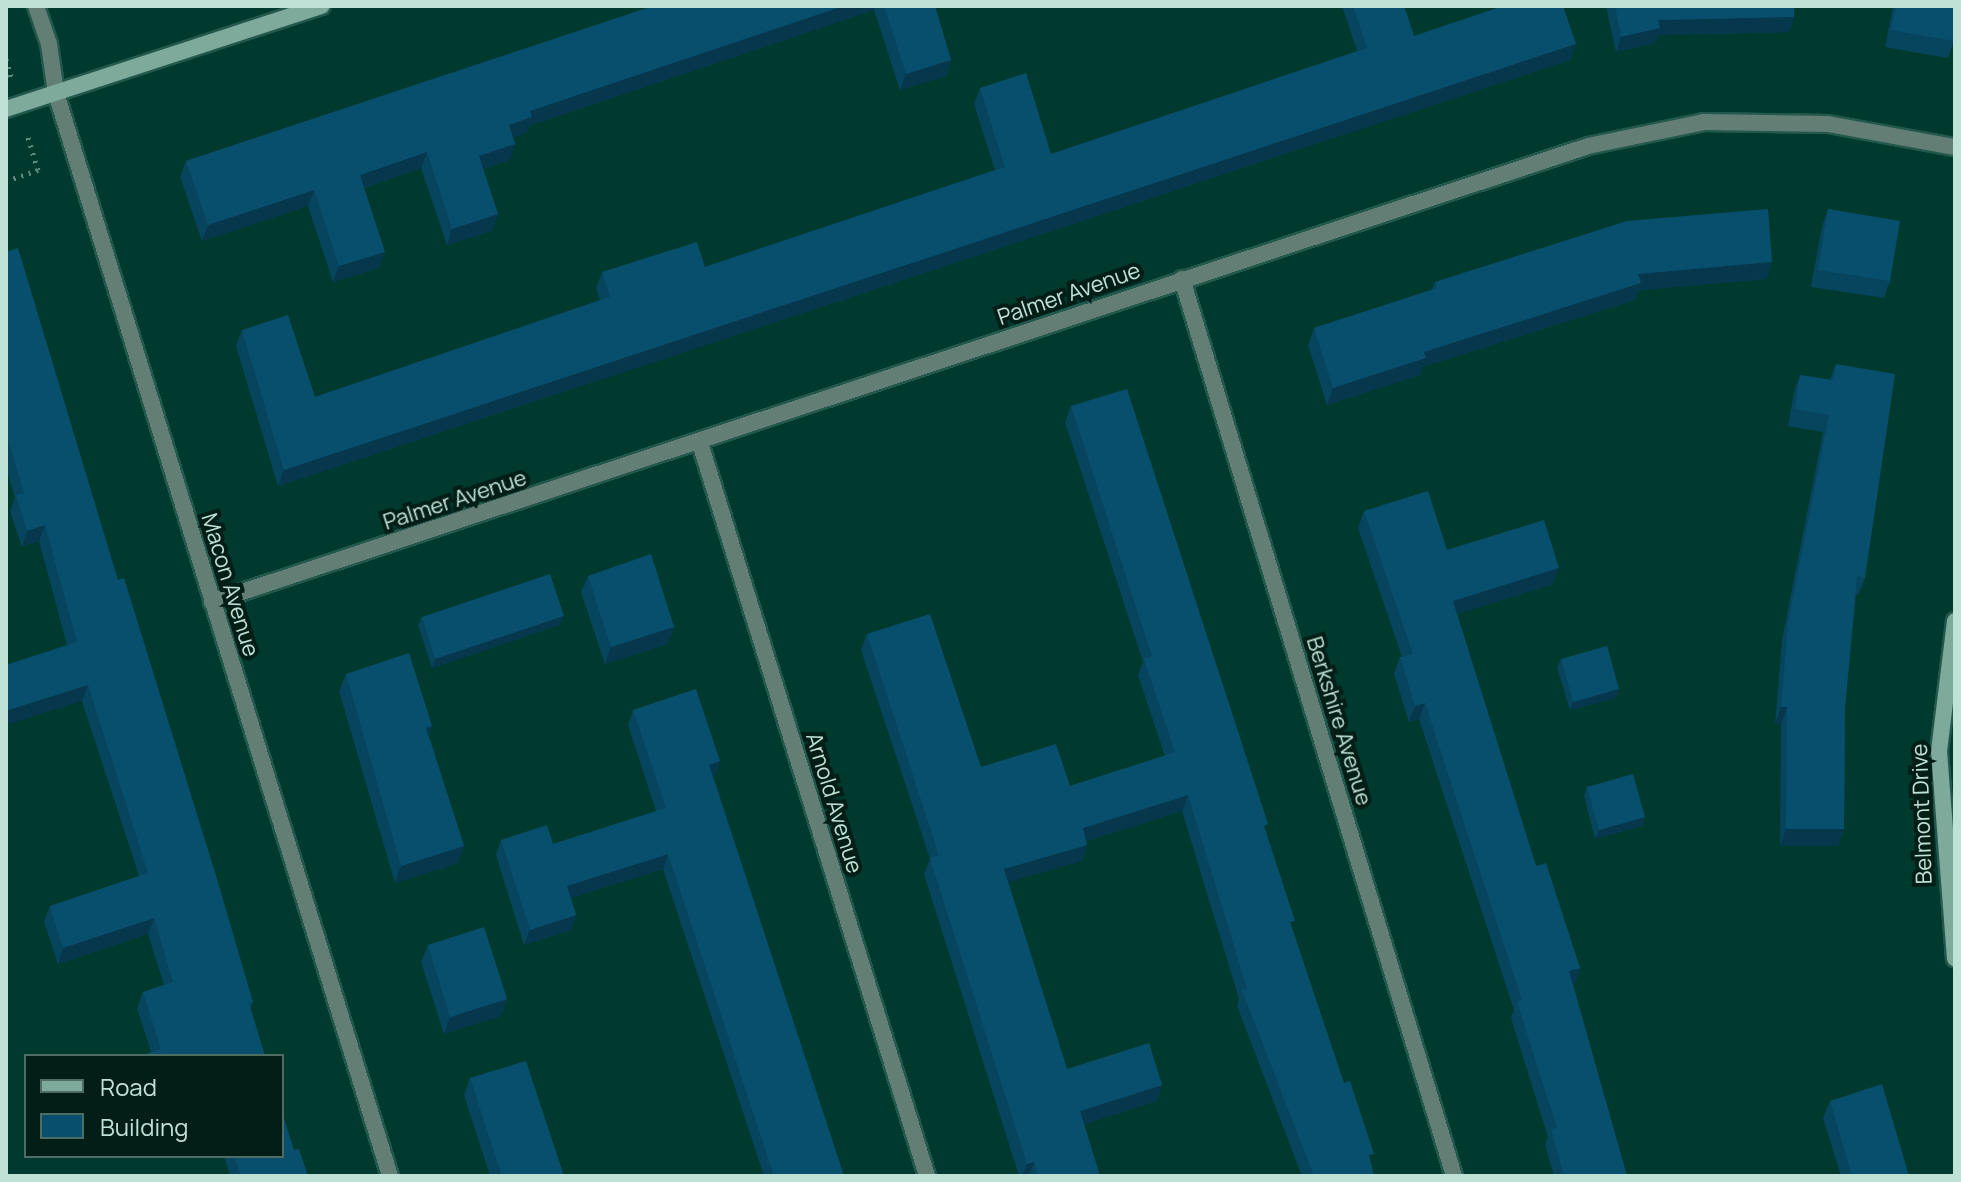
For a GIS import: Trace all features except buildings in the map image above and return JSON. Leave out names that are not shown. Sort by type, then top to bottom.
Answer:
[{"type":"main road","points":[[6,109],[322,6]]},
{"type":"main road","name":"Belmont Drive","points":[[1955,621],[1939,751],[1955,958]]},
{"type":"street","name":"Macon Avenue","points":[[36,6],[49,44],[56,93],[390,1176]]},
{"type":"street","name":"Palmer Avenue","points":[[212,602],[700,443],[1182,279],[1588,146],[1704,122],[1828,124],[1955,147]]},
{"type":"street","name":"Berkshire Avenue","points":[[1182,279],[1454,1176]]},
{"type":"street","name":"Arnold Avenue","points":[[700,443],[927,1176]]}]
